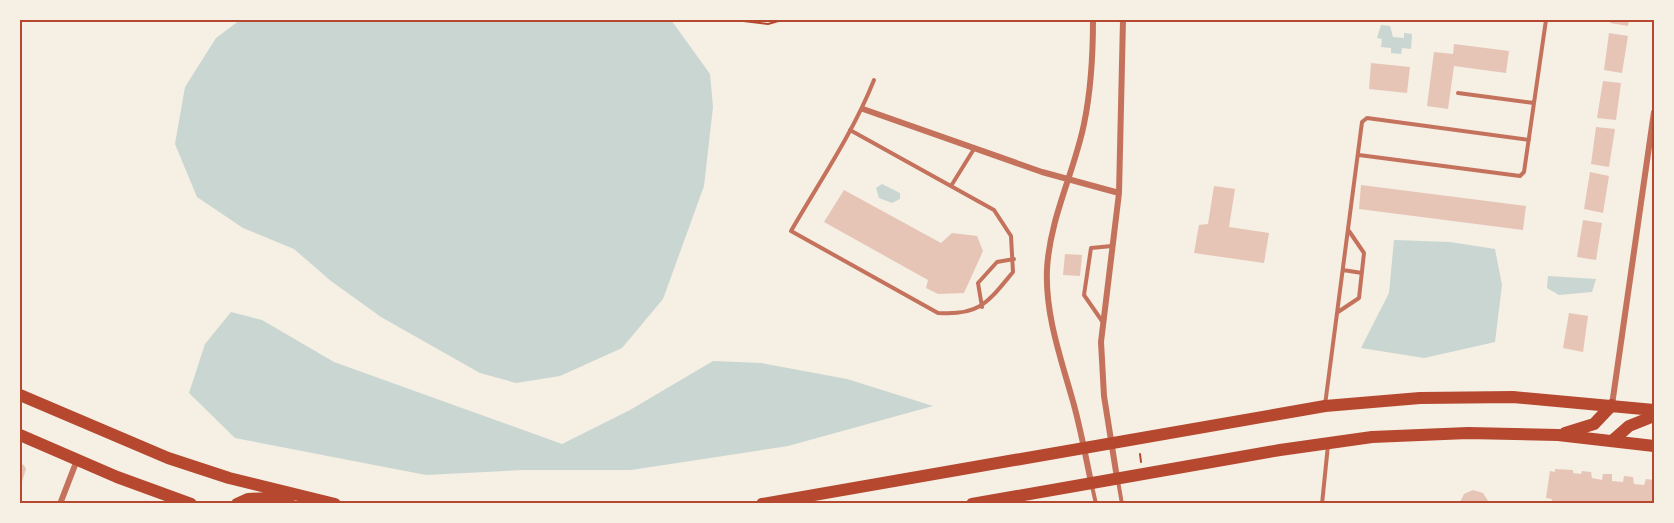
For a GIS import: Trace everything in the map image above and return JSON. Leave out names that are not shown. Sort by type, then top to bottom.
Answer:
[{"type":"main road","points":[[20,395],[168,458],[228,478],[335,504]]},
{"type":"main road","points":[[762,504],[1083,446],[1325,406],[1470,396],[1513,397],[1654,410]]},
{"type":"main road","points":[[1558,435],[1594,424],[1612,405]]},
{"type":"main road","points":[[1612,441],[1629,426],[1654,416]]},
{"type":"main road","points":[[979,503],[1117,477],[1328,442],[1418,434],[1558,435],[1654,446]]},
{"type":"main road","points":[[20,435],[77,460],[191,504]]},
{"type":"main road","points":[[237,504],[248,499],[303,496]]},
{"type":"street","points":[[1091,482],[1048,299],[1051,230],[1084,125],[1093,58],[1093,20]]},
{"type":"street","points":[[1117,477],[1101,371],[1102,321],[1119,193],[1123,20]]},
{"type":"street","points":[[863,109],[1067,179],[1119,193]]},
{"type":"street","points":[[1612,405],[1654,112]]},
{"type":"street","points":[[60,504],[77,460]]},
{"type":"lane","points":[[1359,155],[1520,176],[1524,172],[1546,20]]},
{"type":"lane","points":[[850,130],[994,210],[1011,236],[1013,272],[982,307],[957,314],[938,312],[791,231],[850,130],[863,109],[874,80]]},
{"type":"lane","points":[[1458,93],[1534,103]]},
{"type":"lane","points":[[1325,406],[1362,122],[1367,118],[1529,140]]},
{"type":"lane","points":[[951,186],[974,148]]},
{"type":"lane","points":[[1337,313],[1359,298],[1365,254],[1349,231]]},
{"type":"lane","points":[[1102,321],[1084,295],[1091,248],[1112,246]]},
{"type":"lane","points":[[982,307],[978,283],[997,261],[1014,259]]},
{"type":"lane","points":[[1343,270],[1362,273]]},
{"type":"lane","points":[[1322,504],[1328,442]]},
{"type":"lane","points":[[1117,477],[1122,504]]},
{"type":"lane","points":[[1091,482],[1095,504]]},
{"type":"path","points":[[735,20],[768,24],[782,20]]},
{"type":"path","points":[[1140,454],[1141,462]]},
{"type":"shaded area","points":[[240,20],[671,20],[710,74],[713,107],[704,186],[663,299],[622,348],[560,376],[516,383],[480,373],[381,317],[331,281],[294,249],[243,228],[197,197],[175,144],[185,87],[216,38]]},
{"type":"shaded area","points":[[1381,25],[1390,26],[1393,37],[1404,38],[1404,33],[1412,34],[1411,49],[1402,48],[1401,54],[1391,53],[1391,48],[1381,47],[1382,39],[1377,38]]},
{"type":"shaded area","points":[[882,184],[900,193],[900,199],[892,203],[879,198],[876,188]]},
{"type":"shaded area","points":[[1394,240],[1450,242],[1495,249],[1502,285],[1495,342],[1424,358],[1361,348],[1389,293]]},
{"type":"shaded area","points":[[1548,276],[1596,279],[1592,292],[1559,295],[1547,288]]},
{"type":"shaded area","points":[[231,312],[262,320],[334,362],[562,444],[630,410],[713,361],[761,363],[847,379],[933,406],[788,446],[631,470],[523,470],[426,475],[235,438],[189,393],[205,344]]},
{"type":"building","points":[[1611,20],[1629,20],[1628,26],[1610,23]]},
{"type":"building","points":[[1609,33],[1628,36],[1622,73],[1604,70]]},
{"type":"building","points":[[1454,44],[1509,51],[1506,73],[1454,66],[1448,109],[1427,106],[1434,52],[1453,54]]},
{"type":"building","points":[[1371,63],[1410,67],[1407,93],[1369,89]]},
{"type":"building","points":[[1603,81],[1621,83],[1616,120],[1597,118]]},
{"type":"building","points":[[1596,127],[1615,129],[1609,167],[1591,164]]},
{"type":"building","points":[[1590,172],[1609,176],[1603,213],[1584,209]]},
{"type":"building","points":[[1361,185],[1526,206],[1523,230],[1359,209]]},
{"type":"building","points":[[1214,186],[1235,189],[1229,227],[1269,233],[1264,263],[1194,253],[1199,225],[1208,224]]},
{"type":"building","points":[[844,190],[941,243],[952,233],[977,236],[983,251],[964,293],[938,294],[926,288],[928,280],[824,222]]},
{"type":"building","points":[[1583,220],[1602,223],[1596,260],[1577,257]]},
{"type":"building","points":[[1065,254],[1082,255],[1080,276],[1063,275]]},
{"type":"building","points":[[1569,313],[1588,316],[1583,352],[1563,348]]},
{"type":"building","points":[[20,464],[26,469],[20,488]]},
{"type":"building","points":[[1555,469],[1573,470],[1573,473],[1581,474],[1582,471],[1591,472],[1592,478],[1602,480],[1603,474],[1612,474],[1612,481],[1623,482],[1624,476],[1633,477],[1634,484],[1644,485],[1646,479],[1654,480],[1654,504],[1551,504],[1552,499],[1546,498],[1550,471],[1555,472]]},
{"type":"building","points":[[1473,490],[1483,493],[1490,504],[1459,504],[1464,494]]}]
